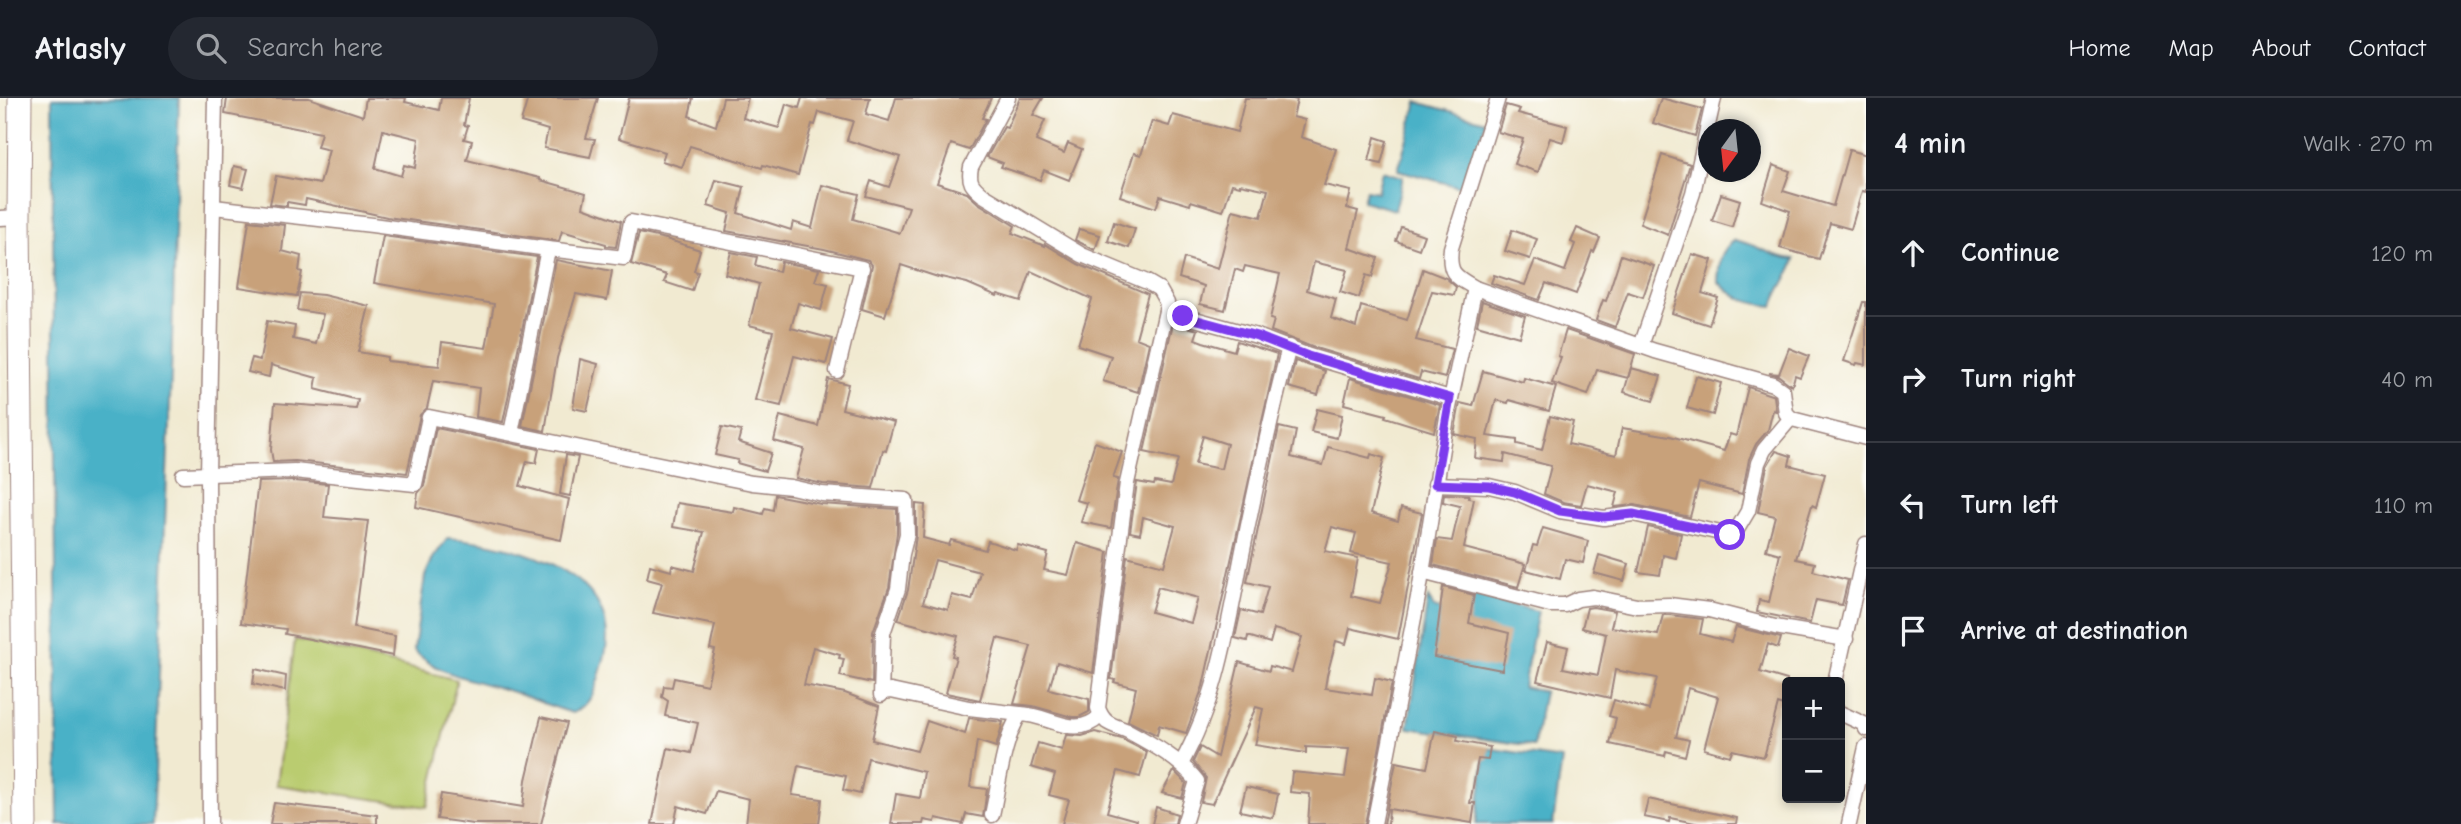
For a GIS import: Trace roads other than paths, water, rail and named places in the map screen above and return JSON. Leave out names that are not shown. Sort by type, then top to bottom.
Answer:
[{"type":"main road","points":[[20,98],[9,217],[25,824]]},
{"type":"street","points":[[210,824],[208,475],[215,98]]},
{"type":"street","points":[[1008,98],[971,167],[969,179],[973,187],[1082,255],[1159,289],[1167,303],[1127,483],[1098,708],[1100,716],[1108,722],[1181,764],[1197,781],[1184,824]]},
{"type":"street","points":[[1498,98],[1451,248],[1449,261],[1452,272],[1475,288],[1641,346],[1773,384],[1783,391],[1786,413],[1791,418],[1866,438]]},
{"type":"street","points":[[1641,346],[1693,192],[1714,98]]},
{"type":"street","points":[[214,207],[624,258],[631,222],[862,268],[837,371]]},
{"type":"street","points":[[510,433],[548,249]]},
{"type":"street","points":[[1374,824],[1422,572],[1450,398],[1475,288]]},
{"type":"street","points":[[1166,311],[1257,336],[1308,356],[1450,398]]},
{"type":"street","points":[[1181,764],[1193,742],[1216,677],[1270,422],[1289,347]]},
{"type":"street","points":[[183,475],[294,471],[415,484],[429,417],[752,483],[791,487],[822,494],[906,500],[907,534],[898,589],[883,634],[881,693],[891,691],[968,708],[1029,714],[1049,721],[1083,727],[1092,724],[1100,716]]},
{"type":"street","points":[[1435,484],[1489,486],[1515,492],[1560,511],[1604,517],[1633,514],[1730,535],[1735,533],[1748,511],[1758,463],[1764,450],[1791,418]]},
{"type":"street","points":[[1836,677],[1866,544]]},
{"type":"street","points":[[1422,572],[1550,605],[1565,605],[1578,599],[1593,597],[1637,606],[1669,605],[1709,610],[1775,627],[1846,639]]},
{"type":"street","points":[[992,815],[1009,741],[1020,714]]},
{"type":"street","points":[[1845,715],[1864,724],[1866,729]]},
{"type":"street","points":[[1849,824],[1866,747]]},
{"type":"water","points":[[52,98],[179,98],[153,824],[58,824]]},
{"type":"water","points":[[1417,102],[1486,121],[1467,189],[1398,170]]},
{"type":"water","points":[[1382,171],[1403,177],[1395,210],[1363,201],[1366,190],[1377,192]]},
{"type":"water","points":[[1735,240],[1795,259],[1773,306],[1742,299],[1729,292],[1718,281],[1723,252]]},
{"type":"water","points":[[448,538],[505,547],[535,556],[562,569],[584,586],[600,608],[607,634],[595,688],[580,709],[573,713],[459,676],[434,666],[414,650],[425,576],[433,558]]},
{"type":"water","points":[[1464,593],[1538,611],[1523,687],[1544,691],[1534,746],[1408,728],[1428,598],[1434,607],[1449,612]]},
{"type":"water","points":[[1486,748],[1562,759],[1553,824],[1476,824]]}]
